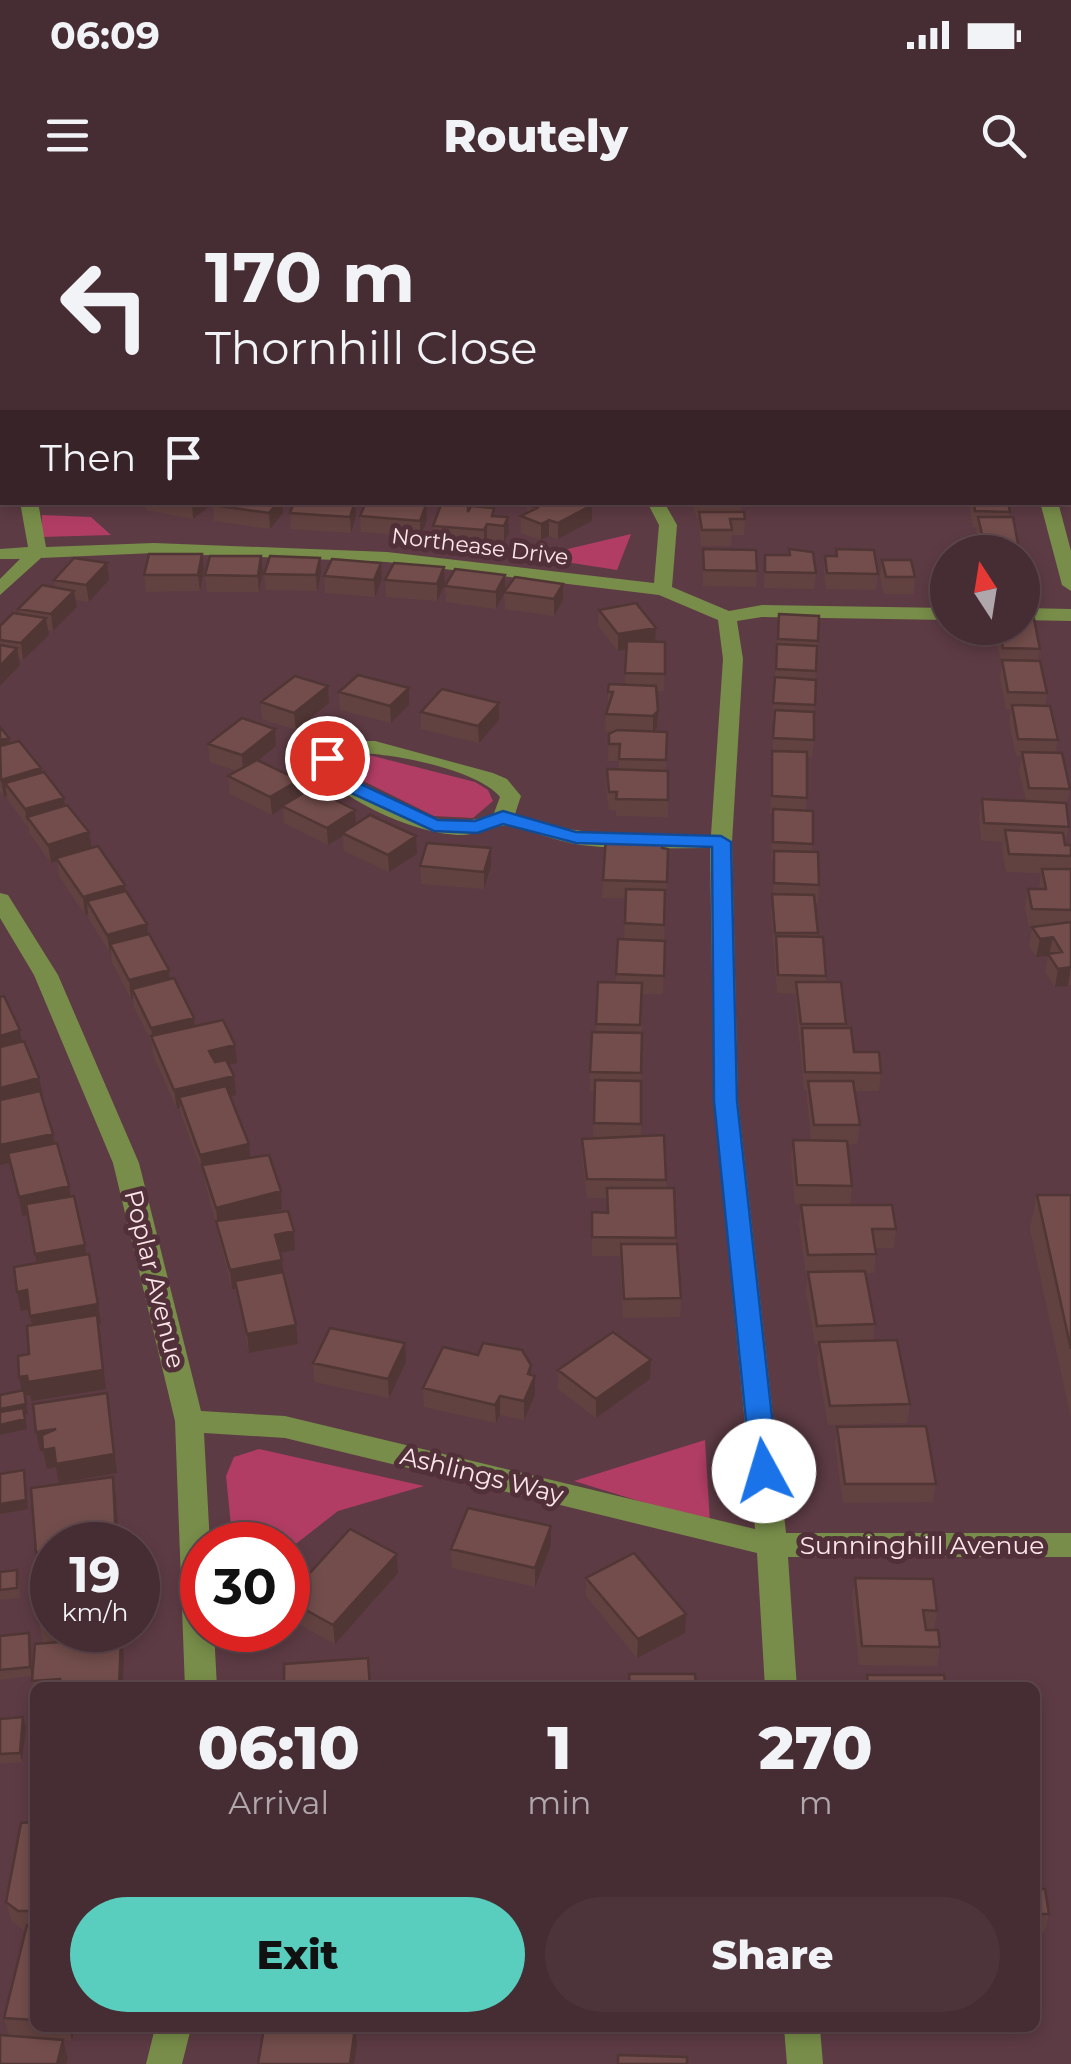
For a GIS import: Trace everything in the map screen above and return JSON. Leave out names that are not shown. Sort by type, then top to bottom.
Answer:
[{"type":"street","points":[[0,589],[38,552],[30,505]]},
{"type":"street","points":[[657,505],[668,525],[663,590]]},
{"type":"street","points":[[1051,505],[1071,585]]},
{"type":"street","name":"Northease Drive","points":[[0,554],[154,548],[387,557],[663,590],[727,617],[762,611],[930,614]]},
{"type":"street","points":[[1040,614],[1071,615]]},
{"type":"street","points":[[727,617],[733,659],[721,842],[726,1101],[772,1545],[781,1682]]},
{"type":"street","points":[[503,817],[511,796],[500,783],[486,777],[361,744],[340,749],[324,765],[339,782],[434,826],[477,827],[503,817],[532,829],[576,838],[721,842]]},
{"type":"street","name":"Poplar Avenue","points":[[0,900],[46,975],[126,1164],[190,1421],[201,1682]]},
{"type":"street","name":"Ashlings Way","points":[[190,1421],[286,1427],[772,1545]]},
{"type":"street","name":"Sunninghill Avenue","points":[[772,1545],[1071,1544]]},
{"type":"street","points":[[164,2064],[172,2032]]},
{"type":"street","points":[[802,2032],[804,2064]]},
{"type":"shaded area","points":[[42,515],[91,517],[111,535],[42,537]]},
{"type":"shaded area","points":[[631,534],[617,570],[534,557]]},
{"type":"shaded area","points":[[369,755],[475,782],[488,790],[493,801],[473,818],[434,816],[341,770],[345,759]]},
{"type":"shaded area","points":[[705,1440],[710,1523],[574,1481]]},
{"type":"shaded area","points":[[259,1449],[424,1486],[338,1511],[310,1533],[310,1522],[231,1522],[226,1476],[234,1457]]},
{"type":"building","points":[[213,505],[276,505],[269,513]]},
{"type":"building","points":[[293,505],[354,505],[350,517],[290,513]]},
{"type":"building","points":[[365,505],[426,505],[420,521],[360,516]]},
{"type":"building","points":[[441,505],[468,505],[468,512],[471,506],[494,508],[492,516],[508,517],[504,526],[487,524],[484,530],[433,526]]},
{"type":"building","points":[[530,505],[592,505],[558,523],[549,520],[541,524],[521,516],[537,508]]},
{"type":"building","points":[[974,505],[1009,505],[1010,512],[975,511]]},
{"type":"building","points":[[699,512],[744,512],[745,519],[730,519],[732,530],[702,530]]},
{"type":"building","points":[[978,517],[1013,517],[1016,535],[982,535]]},
{"type":"building","points":[[703,549],[756,550],[757,571],[704,570]]},
{"type":"building","points":[[789,549],[813,552],[816,573],[765,572],[765,555],[790,555]]},
{"type":"building","points":[[836,549],[874,550],[878,574],[827,573],[825,556],[837,556]]},
{"type":"building","points":[[149,554],[202,554],[198,575],[144,575]]},
{"type":"building","points":[[210,556],[261,556],[258,576],[205,575]]},
{"type":"building","points":[[270,556],[320,558],[316,575],[264,574]]},
{"type":"building","points":[[74,558],[107,563],[86,585],[54,580]]},
{"type":"building","points":[[332,559],[381,563],[374,580],[324,576]]},
{"type":"building","points":[[882,560],[911,560],[915,577],[886,577]]},
{"type":"building","points":[[394,563],[444,567],[437,584],[385,580]]},
{"type":"building","points":[[455,569],[505,575],[496,592],[445,586]]},
{"type":"building","points":[[515,577],[563,584],[554,599],[504,592]]},
{"type":"building","points":[[42,585],[74,591],[51,614],[18,609]]},
{"type":"building","points":[[636,603],[656,628],[618,634],[599,610]]},
{"type":"building","points":[[13,613],[46,618],[21,643],[0,640],[0,626]]},
{"type":"building","points":[[779,614],[819,616],[818,641],[778,639]]},
{"type":"building","points":[[627,641],[665,642],[665,674],[625,673]]},
{"type":"building","points":[[777,644],[817,646],[816,671],[776,669]]},
{"type":"building","points":[[0,645],[17,648],[0,666]]},
{"type":"building","points":[[1002,645],[1039,645],[1040,649]]},
{"type":"building","points":[[1002,660],[1040,661],[1047,693],[1008,692]]},
{"type":"building","points":[[358,675],[409,688],[390,706],[339,692]]},
{"type":"building","points":[[295,676],[328,686],[294,713],[261,702]]},
{"type":"building","points":[[775,677],[816,680],[815,705],[773,703]]},
{"type":"building","points":[[609,684],[656,686],[658,711],[653,716],[606,714],[613,692],[608,692]]},
{"type":"building","points":[[442,689],[499,703],[478,726],[421,712]]},
{"type":"building","points":[[1012,705],[1050,706],[1058,740],[1018,739]]},
{"type":"building","points":[[775,710],[814,712],[814,740],[773,738]]},
{"type":"building","points":[[242,718],[275,729],[242,755],[208,744]]},
{"type":"building","points":[[617,730],[667,732],[666,760],[619,759],[620,744],[609,744],[609,734]]},
{"type":"building","points":[[19,741],[41,768],[1,780],[0,746]]},
{"type":"building","points":[[772,751],[807,752],[807,798],[772,796]]},
{"type":"building","points":[[1022,752],[1062,753],[1070,789],[1029,788]]},
{"type":"building","points":[[257,760],[299,780],[270,797],[228,776]]},
{"type":"building","points":[[607,769],[668,771],[668,800],[616,799],[617,792],[609,792]]},
{"type":"building","points":[[44,772],[64,798],[25,809],[5,783]]},
{"type":"building","points":[[312,788],[355,810],[327,828],[282,806]]},
{"type":"building","points":[[982,799],[1066,803],[1069,827],[984,823]]},
{"type":"building","points":[[67,805],[89,832],[48,845],[27,817]]},
{"type":"building","points":[[773,809],[813,811],[813,844],[773,842]]},
{"type":"building","points":[[370,815],[416,836],[388,855],[342,833]]},
{"type":"building","points":[[1005,830],[1063,833],[1065,845],[1071,845],[1071,856],[1009,854]]},
{"type":"building","points":[[606,837],[662,839],[662,848],[668,849],[667,882],[603,880]]},
{"type":"building","points":[[427,843],[491,848],[484,872],[420,866]]},
{"type":"building","points":[[98,846],[125,885],[83,897],[56,858]]},
{"type":"building","points":[[774,851],[818,852],[819,885],[774,883]]},
{"type":"building","points":[[1042,869],[1071,869],[1071,910],[1032,909],[1028,889],[1046,889]]},
{"type":"building","points":[[626,889],[665,890],[664,925],[625,923]]},
{"type":"building","points":[[126,891],[147,924],[107,935],[87,901]]},
{"type":"building","points":[[772,894],[814,895],[818,933],[775,933]]},
{"type":"building","points":[[1071,922],[1071,967],[1058,969],[1048,954],[1062,952],[1053,937],[1040,939],[1032,927]]},
{"type":"building","points":[[149,934],[169,970],[129,980],[110,944]]},
{"type":"building","points":[[776,936],[823,937],[826,976],[778,975]]},
{"type":"building","points":[[618,939],[665,941],[664,976],[616,974]]},
{"type":"building","points":[[174,978],[194,1018],[151,1028],[132,989]]},
{"type":"building","points":[[598,982],[642,983],[640,1025],[596,1024]]},
{"type":"building","points":[[796,982],[841,982],[846,1024],[801,1024]]},
{"type":"building","points":[[4,996],[20,1030],[0,1036],[0,997]]},
{"type":"building","points":[[223,1020],[235,1045],[209,1051],[215,1062],[226,1060],[234,1076],[174,1090],[151,1036]]},
{"type":"building","points":[[802,1028],[851,1028],[854,1052],[879,1052],[881,1073],[805,1072]]},
{"type":"building","points":[[592,1032],[642,1033],[641,1073],[590,1072]]},
{"type":"building","points":[[24,1041],[39,1078],[0,1088],[0,1047]]},
{"type":"building","points":[[595,1080],[641,1081],[641,1124],[594,1123]]},
{"type":"building","points":[[808,1081],[853,1081],[860,1125],[814,1125]]},
{"type":"building","points":[[226,1086],[249,1144],[200,1155],[179,1097]]},
{"type":"building","points":[[40,1091],[53,1134],[0,1145],[0,1100]]},
{"type":"building","points":[[664,1135],[666,1180],[587,1179],[582,1139]]},
{"type":"building","points":[[793,1140],[847,1141],[852,1186],[797,1185]]},
{"type":"building","points":[[57,1143],[69,1186],[19,1197],[8,1153]]},
{"type":"building","points":[[269,1155],[281,1191],[216,1208],[202,1165]]},
{"type":"building","points":[[607,1188],[674,1188],[676,1238],[592,1237],[592,1212],[608,1213]]},
{"type":"building","points":[[1037,1195],[1071,1195],[1071,1349]]},
{"type":"building","points":[[74,1196],[85,1245],[35,1254],[26,1204]]},
{"type":"building","points":[[801,1205],[892,1205],[896,1229],[872,1229],[876,1254],[808,1255]]},
{"type":"building","points":[[288,1211],[294,1231],[275,1235],[282,1260],[230,1270],[216,1221]]},
{"type":"building","points":[[621,1244],[677,1244],[681,1298],[624,1299]]},
{"type":"building","points":[[89,1254],[98,1304],[30,1316],[27,1290],[17,1292],[14,1267]]},
{"type":"building","points":[[865,1271],[875,1324],[817,1326],[808,1272]]},
{"type":"building","points":[[283,1272],[296,1325],[247,1334],[235,1281]]},
{"type":"building","points":[[97,1315],[103,1370],[28,1382],[27,1376],[19,1377],[18,1356],[29,1354],[27,1326]]},
{"type":"building","points":[[330,1328],[405,1343],[388,1379],[313,1363]]},
{"type":"building","points":[[613,1332],[651,1360],[596,1399],[558,1370]]},
{"type":"building","points":[[897,1340],[910,1404],[830,1406],[819,1342]]},
{"type":"building","points":[[483,1343],[522,1350],[531,1365],[528,1374],[535,1376],[524,1401],[500,1396],[495,1405],[423,1388],[443,1347],[478,1355]]},
{"type":"building","points":[[24,1390],[26,1404],[0,1409],[0,1395]]},
{"type":"building","points":[[107,1393],[114,1454],[56,1464],[54,1448],[43,1450],[42,1435],[56,1429],[36,1432],[33,1404]]},
{"type":"building","points":[[23,1408],[25,1419],[0,1425],[0,1412]]},
{"type":"building","points":[[926,1426],[936,1484],[845,1484],[837,1427]]},
{"type":"building","points":[[24,1470],[26,1500],[0,1504],[0,1474]]},
{"type":"building","points":[[113,1477],[115,1522],[34,1522],[31,1488]]},
{"type":"building","points":[[468,1508],[551,1526],[535,1568],[451,1549]]},
{"type":"building","points":[[350,1529],[397,1554],[333,1625],[310,1612],[310,1573]]},
{"type":"building","points":[[634,1553],[686,1614],[638,1639],[586,1578]]},
{"type":"building","points":[[17,1570],[17,1588],[0,1590],[0,1572]]},
{"type":"building","points":[[855,1578],[933,1579],[937,1611],[923,1610],[926,1630],[938,1630],[940,1647],[862,1646]]},
{"type":"building","points":[[29,1633],[30,1667],[0,1670],[0,1636]]},
{"type":"building","points":[[34,1652],[120,1652],[119,1682],[32,1681]]},
{"type":"building","points":[[368,1658],[370,1682],[284,1682],[284,1664]]},
{"type":"building","points":[[629,1674],[695,1674],[696,1682],[630,1682]]},
{"type":"building","points":[[867,1675],[944,1675],[945,1682],[868,1682]]},
{"type":"building","points":[[23,1717],[20,1753],[0,1754],[0,1719]]},
{"type":"building","points":[[30,1822],[30,1911],[18,1911],[6,1902],[21,1823]]},
{"type":"building","points":[[1040,1889],[1045,1889],[1049,1914],[1040,1914]]},
{"type":"building","points":[[27,1925],[30,1925],[30,2020],[4,2018]]},
{"type":"building","points":[[263,2032],[354,2032],[350,2064],[258,2064]]},
{"type":"building","points":[[0,2035],[63,2040],[57,2064],[0,2064]]},
{"type":"building","points":[[618,2055],[687,2057],[687,2064],[618,2064]]},
{"type":"route","points":[[327,758],[324,765],[331,777],[434,826],[477,827],[503,817],[532,829],[576,838],[721,842],[726,1101],[764,1471]]}]
